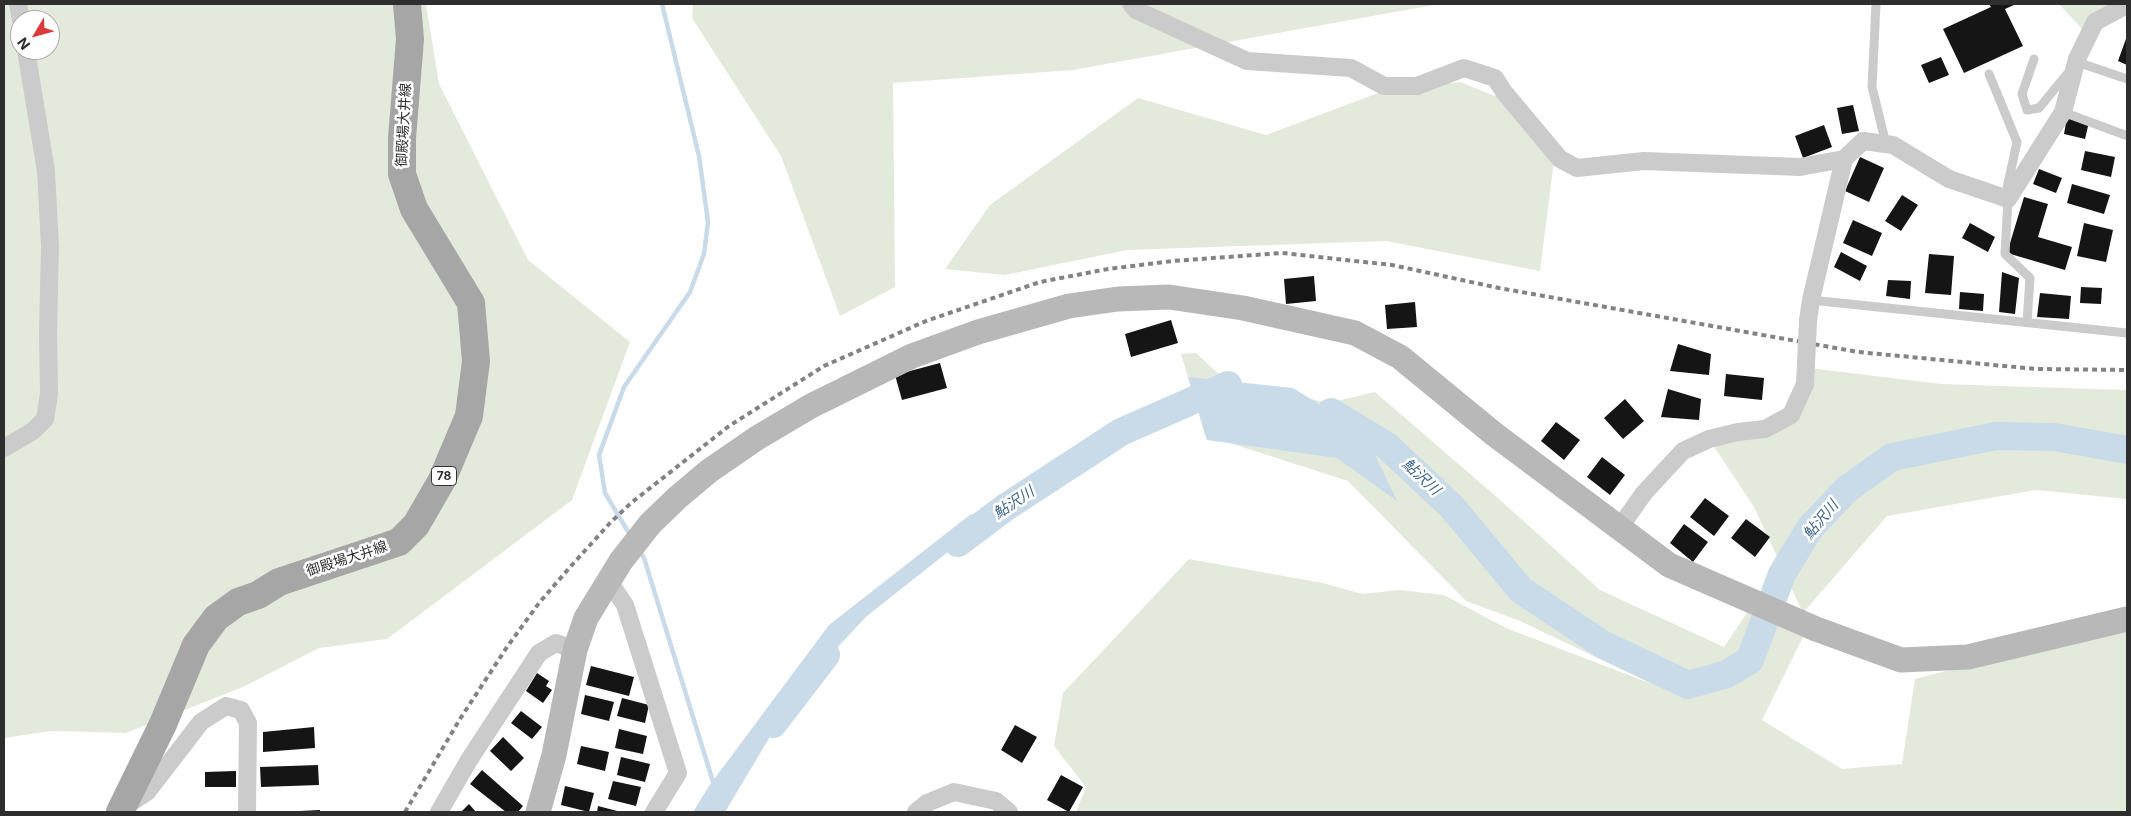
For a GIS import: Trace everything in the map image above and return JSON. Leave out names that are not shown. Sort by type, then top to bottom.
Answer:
[{"type":"main road","name":"御殿場大井線","points":[[121,811],[162,724],[196,645],[216,618],[238,602],[258,595],[279,582],[399,542],[416,525],[442,480],[469,416],[476,361],[471,303],[414,209],[402,174],[402,138],[410,39],[407,4]]},
{"type":"street","points":[[1131,4],[1136,10],[1247,61],[1351,68],[1384,86],[1417,86],[1464,68],[1495,78],[1504,92],[1560,159],[1577,168],[1644,161],[1800,167],[1844,159],[1863,141],[1893,145],[1949,179],[2007,199],[2063,112],[2077,62],[2095,22],[2127,5]]},
{"type":"street","points":[[4,448],[33,431],[44,419],[50,394],[48,331],[50,247],[46,171],[28,60]]},
{"type":"street","points":[[1620,527],[1644,493],[1683,451],[1709,439],[1738,432],[1765,429],[1791,416],[1805,384],[1811,300],[1844,159]]},
{"type":"street","points":[[538,812],[554,755],[575,650],[586,618],[615,571],[650,524],[677,498],[709,471],[757,438],[811,406],[912,356],[978,332],[1069,306],[1118,299],[1169,296],[1243,308],[1355,333],[1400,358],[1494,434],[1669,565],[1816,628],[1901,660],[1968,657],[2127,620]]},
{"type":"street","points":[[615,571],[678,773],[654,812]]},
{"type":"street","points":[[439,812],[469,760],[539,653],[556,643],[575,650]]},
{"type":"street","points":[[121,811],[147,792],[201,722],[226,706],[241,710],[248,723],[247,812]]},
{"type":"street","points":[[916,812],[927,803],[954,792],[996,801],[1009,812]]},
{"type":"lane","points":[[1876,4],[1872,87],[1886,144]]},
{"type":"lane","points":[[2034,59],[2022,94],[2027,110],[2039,108],[2077,62],[2127,79]]},
{"type":"lane","points":[[1989,74],[2017,142],[2007,199],[2005,254],[2030,278],[2027,322]]},
{"type":"lane","points":[[2063,112],[2125,135]]},
{"type":"lane","points":[[1811,300],[2127,333]]},
{"type":"shaded area","points":[[4,4],[426,4],[439,84],[528,260],[630,342],[572,500],[387,639],[319,648],[243,687],[126,733],[51,731],[4,738]]},
{"type":"shaded area","points":[[693,4],[1439,4],[1073,70],[893,83],[895,287],[840,316],[781,156],[692,18]]},
{"type":"shaded area","points":[[2059,4],[2125,4],[2085,32]]},
{"type":"shaded area","points":[[1460,82],[1513,103],[1554,161],[1540,271],[1386,241],[1127,250],[1005,275],[945,269],[990,205],[1138,98],[1266,135],[1378,93]]},
{"type":"shaded area","points":[[1196,353],[1223,378],[1328,403],[1375,392],[1498,498],[1600,590],[1724,647],[1747,613],[1803,637],[1762,720],[1842,769],[1902,764],[1915,679],[2127,624],[2127,812],[1076,812],[1086,787],[1054,746],[1063,693],[1189,559],[1323,583],[1362,594],[1399,590],[1444,595],[1506,628],[1652,684],[1520,621],[1466,601],[1348,481],[1205,435],[1181,354]]},
{"type":"shaded area","points":[[1809,368],[1941,384],[2127,390],[2127,499],[2036,490],[1887,516],[1803,613],[1754,507],[1709,439],[1791,415]]},
{"type":"water","points":[[1188,377],[1293,388],[1364,432],[1397,501],[1337,458],[1207,440]]},
{"type":"water","points":[[971,514],[987,521],[867,616],[799,688],[725,812],[693,812],[709,786],[829,625]]},
{"type":"building","points":[[1989,4],[2016,4],[2005,9],[2023,46],[1964,73],[1943,29],[1991,7]]},
{"type":"building","points":[[2127,36],[2127,65],[2118,61]]},
{"type":"building","points":[[1941,57],[1949,75],[1929,83],[1921,65]]},
{"type":"building","points":[[1853,105],[1859,131],[1842,134],[1837,108]]},
{"type":"building","points":[[2067,117],[2089,122],[2085,139],[2064,134]]},
{"type":"building","points":[[1824,125],[1832,147],[1803,158],[1795,136]]},
{"type":"building","points":[[2085,151],[2115,157],[2111,177],[2081,170]]},
{"type":"building","points":[[1860,157],[1884,168],[1869,202],[1845,191]]},
{"type":"building","points":[[2039,169],[2062,178],[2056,193],[2033,184]]},
{"type":"building","points":[[2072,184],[2110,195],[2104,214],[2067,203]]},
{"type":"building","points":[[1902,195],[1918,205],[1901,231],[1885,221]]},
{"type":"building","points":[[2024,197],[2048,204],[2038,237],[2072,247],[2065,270],[2007,253]]},
{"type":"building","points":[[1853,220],[1882,233],[1872,256],[1843,243]]},
{"type":"building","points":[[1970,223],[1995,237],[1988,252],[1962,238]]},
{"type":"building","points":[[2084,223],[2113,230],[2106,262],[2077,256]]},
{"type":"building","points":[[1841,252],[1867,266],[1860,281],[1834,267]]},
{"type":"building","points":[[1929,254],[1954,256],[1951,295],[1925,293]]},
{"type":"building","points":[[2002,272],[2019,278],[2015,314],[1999,312]]},
{"type":"building","points":[[1314,276],[1316,301],[1286,304],[1284,279]]},
{"type":"building","points":[[1888,280],[1911,281],[1910,299],[1886,296]]},
{"type":"building","points":[[2081,287],[2102,288],[2101,304],[2080,303]]},
{"type":"building","points":[[1960,292],[1984,294],[1983,311],[1959,309]]},
{"type":"building","points":[[2040,293],[2071,296],[2069,319],[2037,317]]},
{"type":"building","points":[[1415,302],[1417,327],[1387,329],[1385,305]]},
{"type":"building","points":[[1171,320],[1178,343],[1131,357],[1125,334]]},
{"type":"building","points":[[1678,344],[1711,354],[1709,375],[1670,371]]},
{"type":"building","points":[[940,363],[947,388],[902,400],[895,375]]},
{"type":"building","points":[[1726,374],[1764,378],[1762,400],[1724,396]]},
{"type":"building","points":[[1668,389],[1701,399],[1699,420],[1661,417]]},
{"type":"building","points":[[1625,399],[1644,421],[1623,439],[1604,418]]},
{"type":"building","points":[[1556,422],[1580,440],[1564,460],[1541,441]]},
{"type":"building","points":[[1602,457],[1625,475],[1610,495],[1587,477]]},
{"type":"building","points":[[1705,498],[1729,516],[1714,536],[1690,517]]},
{"type":"building","points":[[1746,519],[1770,537],[1755,557],[1731,538]]},
{"type":"building","points":[[1684,524],[1708,542],[1693,562],[1670,543]]},
{"type":"building","points":[[591,666],[634,677],[629,696],[586,685]]},
{"type":"building","points":[[537,673],[549,681],[546,686],[552,690],[543,703],[526,691]]},
{"type":"building","points":[[585,695],[614,702],[609,721],[581,714]]},
{"type":"building","points":[[622,698],[649,705],[645,723],[617,716]]},
{"type":"building","points":[[521,711],[542,727],[532,739],[511,723]]},
{"type":"building","points":[[1015,725],[1037,737],[1022,763],[1001,750]]},
{"type":"building","points":[[314,727],[315,748],[263,752],[263,732]]},
{"type":"building","points":[[619,729],[647,736],[643,754],[615,748]]},
{"type":"building","points":[[503,737],[524,758],[511,771],[490,751]]},
{"type":"building","points":[[581,746],[609,752],[605,771],[577,764]]},
{"type":"building","points":[[621,757],[650,764],[645,782],[617,775]]},
{"type":"building","points":[[318,765],[319,785],[261,787],[260,767]]},
{"type":"building","points":[[482,770],[523,806],[518,812],[506,812],[470,784]]},
{"type":"building","points":[[236,771],[236,787],[205,787],[205,772]]},
{"type":"building","points":[[1061,775],[1083,787],[1069,812],[1047,800]]},
{"type":"building","points":[[613,781],[641,787],[636,806],[608,799]]},
{"type":"building","points":[[565,786],[594,793],[589,812],[561,805]]},
{"type":"building","points":[[469,804],[476,812],[461,812]]},
{"type":"building","points":[[598,806],[621,812],[597,812]]},
{"type":"building","points":[[320,810],[320,812],[300,812],[300,811]]},
{"type":"waterway","points":[[630,535],[605,493],[599,455],[624,387],[690,292],[704,254],[708,222],[699,156],[662,4]]},
{"type":"waterway","name":"鮎沢川","points":[[958,543],[1006,507],[1121,432],[1228,385]]},
{"type":"waterway","name":"鮎沢川","points":[[1331,412],[1387,446],[1452,507],[1521,590],[1602,644],[1688,685],[1727,674],[1750,660],[1782,574],[1810,528],[1847,489],[1892,457],[1996,436],[2054,437],[2127,450]]},
{"type":"waterway","points":[[639,550],[644,558],[714,785]]},
{"type":"waterway","name":"鮎沢川","points":[[773,724],[826,655]]},
{"type":"railway","points":[[405,812],[460,719],[507,647],[539,603],[610,523],[631,503],[729,426],[824,366],[926,321],[1040,282],[1108,269],[1173,261],[1282,253],[1392,265],[1499,288],[1858,352],[2036,369],[2127,370]]}]
